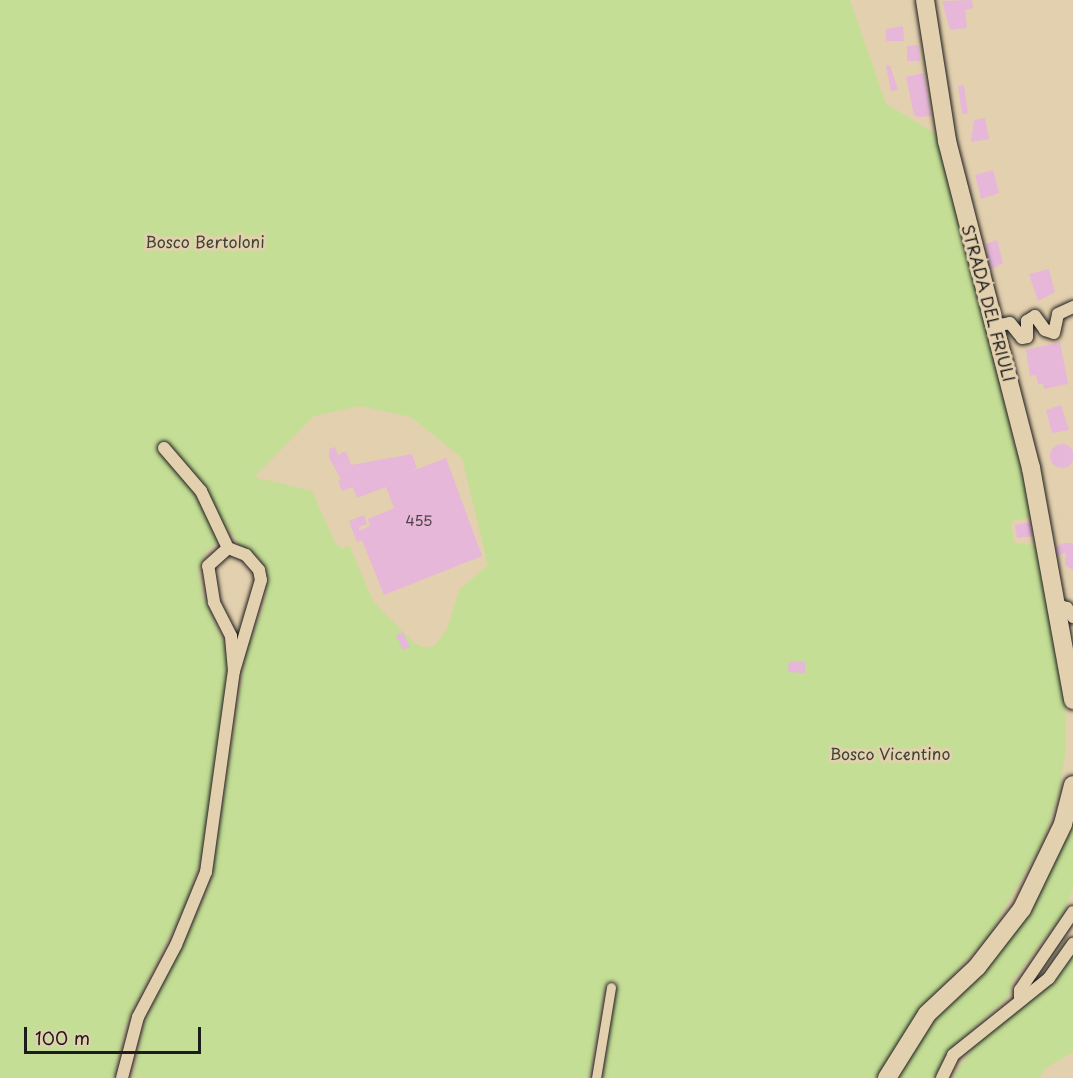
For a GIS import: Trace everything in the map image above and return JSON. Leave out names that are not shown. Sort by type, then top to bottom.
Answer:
[{"type":"main road","name":"STRADA DEL FRIULI","points":[[925,0],[947,141],[1031,468],[1073,700]]},
{"type":"main road","points":[[887,1078],[927,1014],[976,967],[1022,909],[1063,824],[1073,785]]},
{"type":"street","points":[[995,326],[1010,322],[1022,338],[1027,338],[1027,321],[1035,316],[1045,330],[1054,333],[1058,314],[1073,307]]},
{"type":"street","points":[[122,1078],[138,1017],[176,945],[206,872],[234,671],[261,580],[259,570],[246,555],[228,548],[201,490],[164,448]]},
{"type":"street","points":[[228,548],[212,560],[208,578],[214,602],[231,636],[234,671]]},
{"type":"street","points":[[1056,605],[1066,608],[1073,617]]},
{"type":"street","points":[[1020,1000],[1020,990],[1073,912]]},
{"type":"street","points":[[942,1078],[953,1055],[1048,978],[1073,944]]},
{"type":"street","points":[[596,1078],[611,987]]},
{"type":"green space","points":[[0,0],[850,0],[886,104],[938,135],[1033,517],[1011,521],[1014,543],[1037,545],[1065,702],[1066,748],[1059,793],[1043,841],[988,937],[919,1011],[876,1078],[603,1078],[617,979],[605,985],[589,1078],[133,1078],[144,1023],[210,886],[246,651],[264,606],[268,573],[260,559],[239,545],[229,529],[217,536],[218,543],[206,551],[199,570],[202,593],[226,649],[229,667],[203,851],[188,899],[125,1025],[114,1078],[0,1078]],"holes":[[[360,406],[411,417],[462,458],[488,565],[459,590],[447,629],[434,646],[426,648],[414,643],[373,601],[349,545],[342,549],[335,543],[312,491],[254,477],[314,416]]]},
{"type":"green space","points":[[1073,814],[1073,888],[1064,912],[1013,980],[1009,996],[948,1051],[934,1078],[895,1078],[926,1028],[991,961]]},
{"type":"green space","points":[[1073,955],[1073,1052],[1044,1069],[1039,1078],[952,1078],[977,1042],[1051,983]]},
{"type":"building","points":[[972,0],[973,8],[965,10],[967,28],[950,30],[942,1]]},
{"type":"building","points":[[903,26],[904,41],[886,41],[886,29]]},
{"type":"building","points":[[918,45],[920,61],[907,61],[907,46]]},
{"type":"building","points":[[890,65],[898,90],[891,91],[886,66]]},
{"type":"building","points":[[924,73],[931,116],[919,117],[914,115],[906,77]]},
{"type":"building","points":[[964,85],[968,113],[962,114],[958,86]]},
{"type":"building","points":[[985,118],[989,139],[971,142],[974,120]]},
{"type":"building","points":[[993,170],[999,193],[981,199],[975,175]]},
{"type":"building","points":[[997,240],[1003,263],[990,270],[986,244]]},
{"type":"building","points":[[1049,269],[1055,292],[1038,301],[1029,274]]},
{"type":"building","points":[[1060,342],[1068,384],[1044,389],[1043,384],[1038,384],[1036,375],[1030,376],[1026,350]]},
{"type":"building","points":[[1061,405],[1069,430],[1052,433],[1046,410]]},
{"type":"building","points":[[1062,444],[1071,447],[1074,456],[1071,465],[1062,468],[1053,465],[1050,456],[1053,447]]},
{"type":"building","points":[[335,447],[338,455],[346,451],[351,465],[412,454],[417,468],[410,472],[446,458],[482,556],[384,595],[362,540],[357,542],[349,521],[364,515],[367,524],[359,527],[359,531],[370,526],[368,519],[394,508],[386,487],[357,498],[353,487],[342,491],[338,481],[341,479],[329,458],[329,449]]},
{"type":"building","points":[[1031,522],[1033,536],[1017,538],[1015,525]]},
{"type":"building","points":[[1073,543],[1073,570],[1065,565],[1066,553],[1058,555],[1056,546]]},
{"type":"building","points":[[403,632],[410,647],[403,650],[396,635]]},
{"type":"building","points":[[789,661],[805,662],[805,673],[788,672]]},
{"type":"park label","name":"Bosco Bertoloni","points":[[205,241]]},
{"type":"park label","name":"Bosco Vicentino","points":[[890,753]]}]
